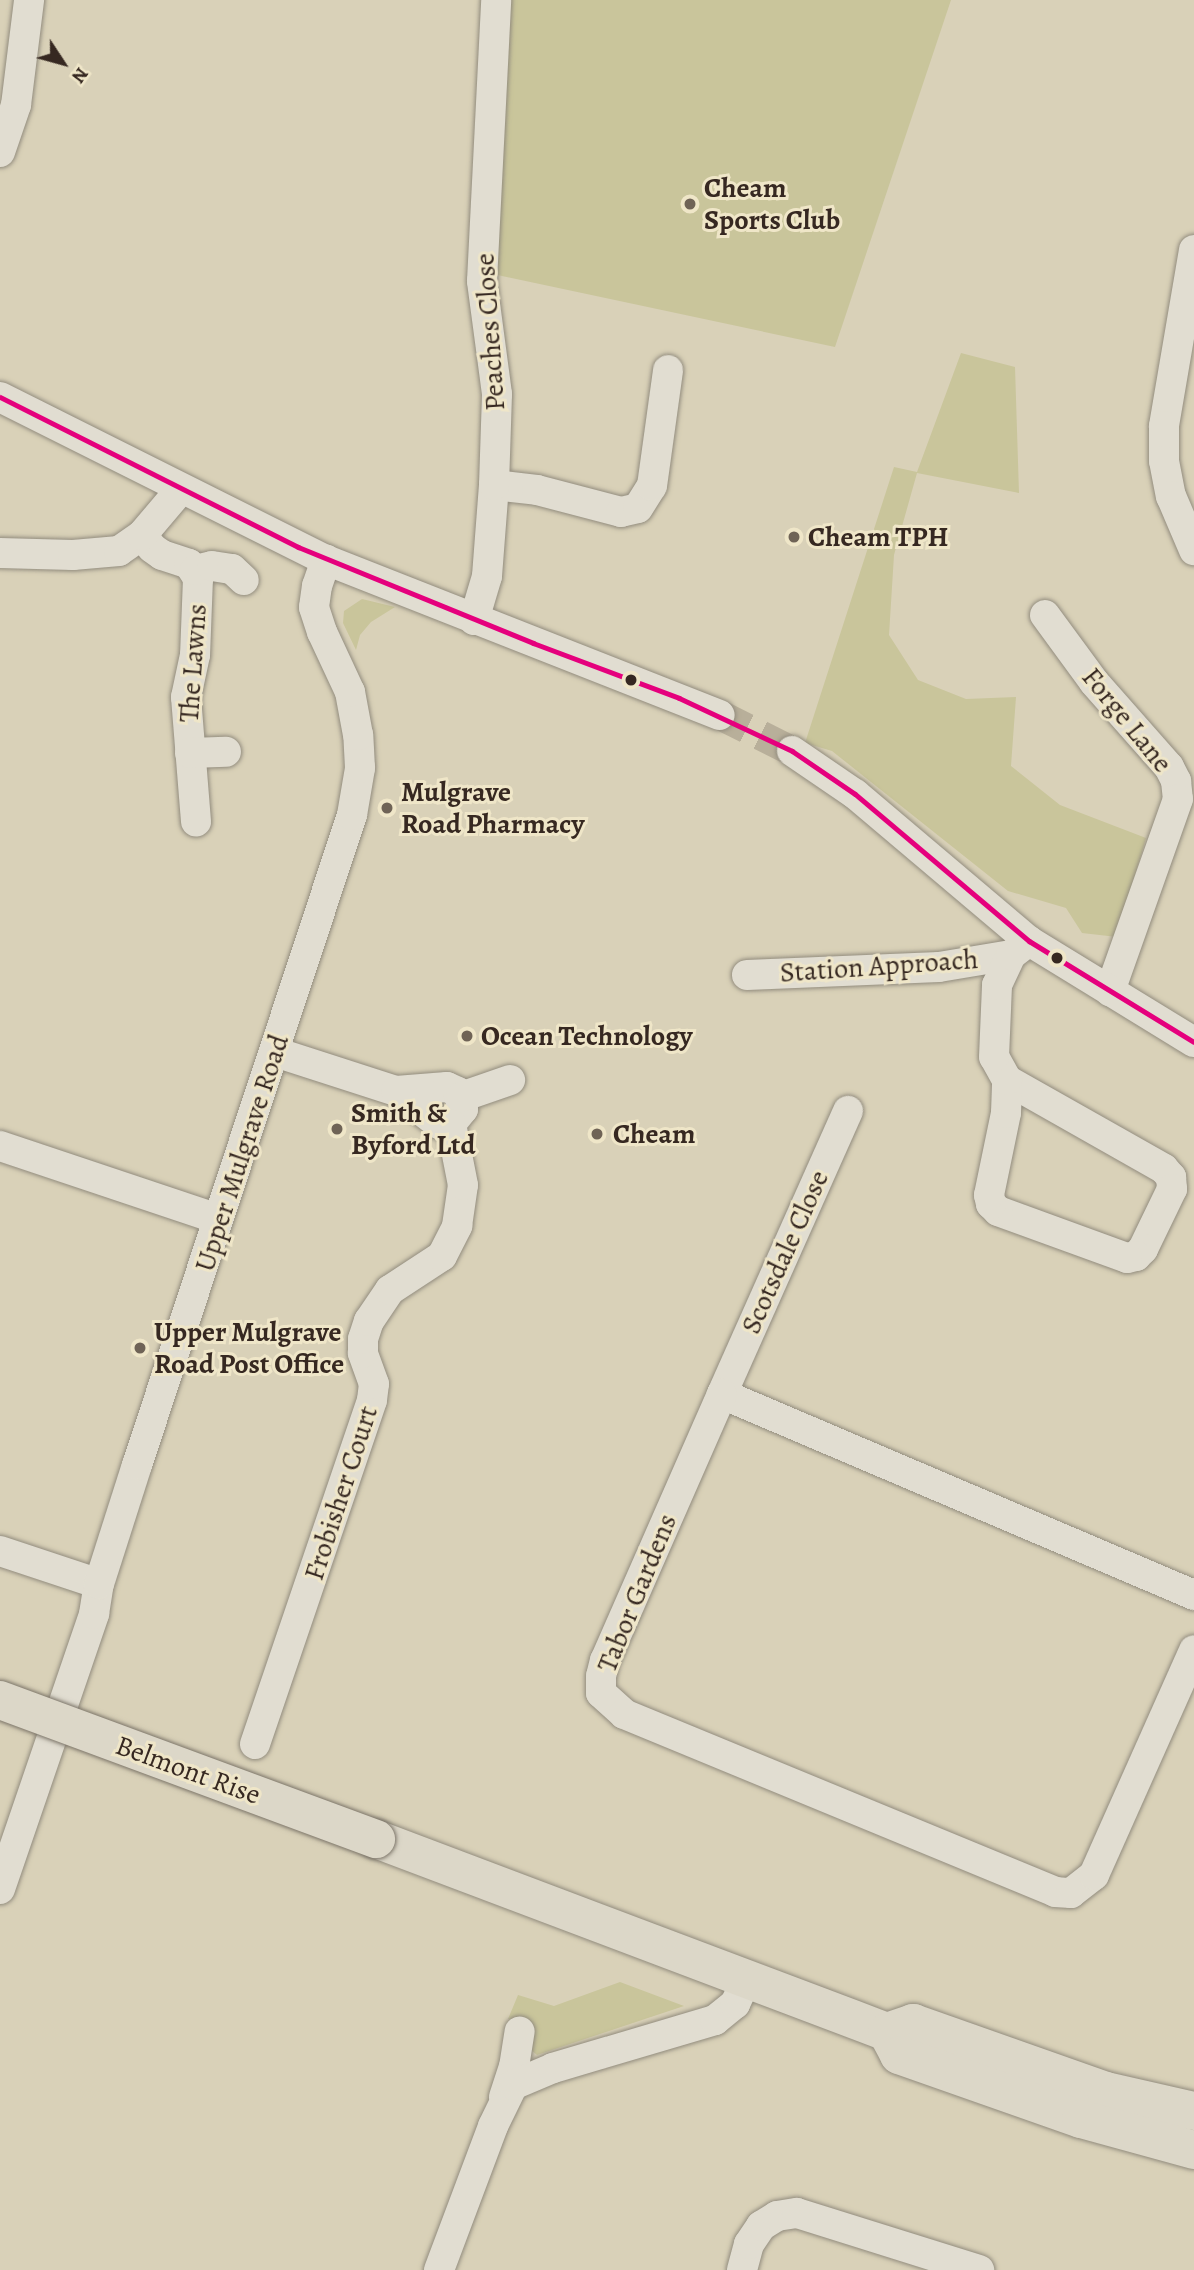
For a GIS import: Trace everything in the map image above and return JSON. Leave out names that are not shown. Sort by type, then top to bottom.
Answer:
[{"type":"highway","name":"Belmont Rise","points":[[0,1700],[887,2032]]},
{"type":"highway","points":[[1194,2111],[1106,2091],[913,2023],[887,2032],[899,2055],[1082,2119],[1194,2150]]},
{"type":"street","points":[[0,152],[16,105],[29,0]]},
{"type":"street","name":"Peaches Close","points":[[474,620],[487,576],[494,485],[497,394],[482,281],[496,0]]},
{"type":"street","points":[[1194,250],[1164,426],[1164,461],[1171,496],[1194,550]]},
{"type":"street","points":[[494,485],[537,490],[621,512],[638,508],[652,486],[668,370]]},
{"type":"street","points":[[0,397],[326,560],[720,715]]},
{"type":"street","points":[[0,553],[105,554],[119,551],[142,535],[181,489]]},
{"type":"street","name":"The Lawns","points":[[142,535],[152,548],[189,564],[195,570],[198,598],[195,655],[186,697],[196,822]]},
{"type":"street","name":"Upper Mulgrave Road","points":[[0,1889],[94,1614],[99,1584],[348,831],[360,768],[350,692],[322,632],[314,607],[317,586],[326,560]]},
{"type":"street","points":[[195,570],[212,566],[232,569],[244,580]]},
{"type":"street","name":"Forge Lane","points":[[1045,615],[1094,682],[1169,767],[1176,781],[1178,799],[1110,991]]},
{"type":"street","points":[[792,751],[855,794],[1020,948],[1110,991],[1194,1042]]},
{"type":"street","points":[[190,753],[226,752]]},
{"type":"street","points":[[1007,1080],[1006,1113],[989,1195],[991,1204],[998,1211],[1127,1258],[1136,1256],[1143,1250],[1172,1188],[1171,1177],[1164,1169],[1007,1080],[993,1057],[997,985],[1020,948]]},
{"type":"street","name":"Station Approach","points":[[747,975],[939,967],[1020,948]]},
{"type":"street","points":[[275,1052],[396,1091],[441,1086],[453,1089],[457,1124]]},
{"type":"street","points":[[457,1124],[510,1080]]},
{"type":"street","name":"Scotsdale Close","points":[[722,1394],[848,1111]]},
{"type":"street","name":"Frobisher Court","points":[[255,1744],[372,1400],[374,1384],[363,1353],[363,1339],[379,1304],[390,1290],[442,1256],[451,1241],[463,1205],[457,1124]]},
{"type":"street","points":[[0,1146],[218,1219]]},
{"type":"street","points":[[722,1394],[1194,1595]]},
{"type":"street","name":"Tabor Gardens","points":[[722,1394],[605,1660],[601,1693],[624,1714],[1055,1892],[1071,1893],[1094,1875],[1184,1700],[1194,1650]]},
{"type":"street","points":[[0,1551],[99,1584]]},
{"type":"street","points":[[503,2101],[513,2085],[532,2076],[715,2020],[735,2004],[746,1980]]},
{"type":"street","points":[[439,2270],[503,2101],[514,2067],[520,2031]]},
{"type":"street","points":[[742,2270],[749,2244],[761,2226],[777,2216],[797,2213],[979,2270]]},
{"type":"shaded area","name":"Cheam Sports Club","points":[[508,0],[951,0],[835,347],[493,274]]},
{"type":"shaded area","points":[[961,353],[1015,367],[1019,493],[917,473],[894,555],[889,635],[918,680],[966,699],[1016,697],[1011,766],[1060,805],[1146,838],[1117,937],[1082,933],[1066,908],[1008,891],[832,751],[805,743],[894,467],[917,472]]},
{"type":"shaded area","points":[[362,599],[395,607],[371,622],[360,635],[356,650],[343,623],[344,611]]},
{"type":"shaded area","points":[[620,1982],[684,2006],[537,2055],[531,2050],[533,2026],[508,2019],[518,1995],[554,2006]]},
{"type":"tunnel","points":[[720,715],[792,751]]},
{"type":"transit line","points":[[0,397],[298,547],[533,643],[679,698],[792,751],[855,794],[1029,941],[1194,1042]]},
{"type":"place","name":"Cheam Sports Club","points":[[690,204]]},
{"type":"place","name":"Cheam TPH","points":[[794,537]]},
{"type":"place","name":"Mulgrave Road Pharmacy","points":[[387,808]]},
{"type":"place","name":"Ocean Technology","points":[[467,1036]]},
{"type":"place","name":"Smith & Byford Ltd","points":[[337,1129]]},
{"type":"place","name":"Cheam","points":[[597,1134]]},
{"type":"place","name":"Upper Mulgrave Road Post Office","points":[[140,1348]]}]
